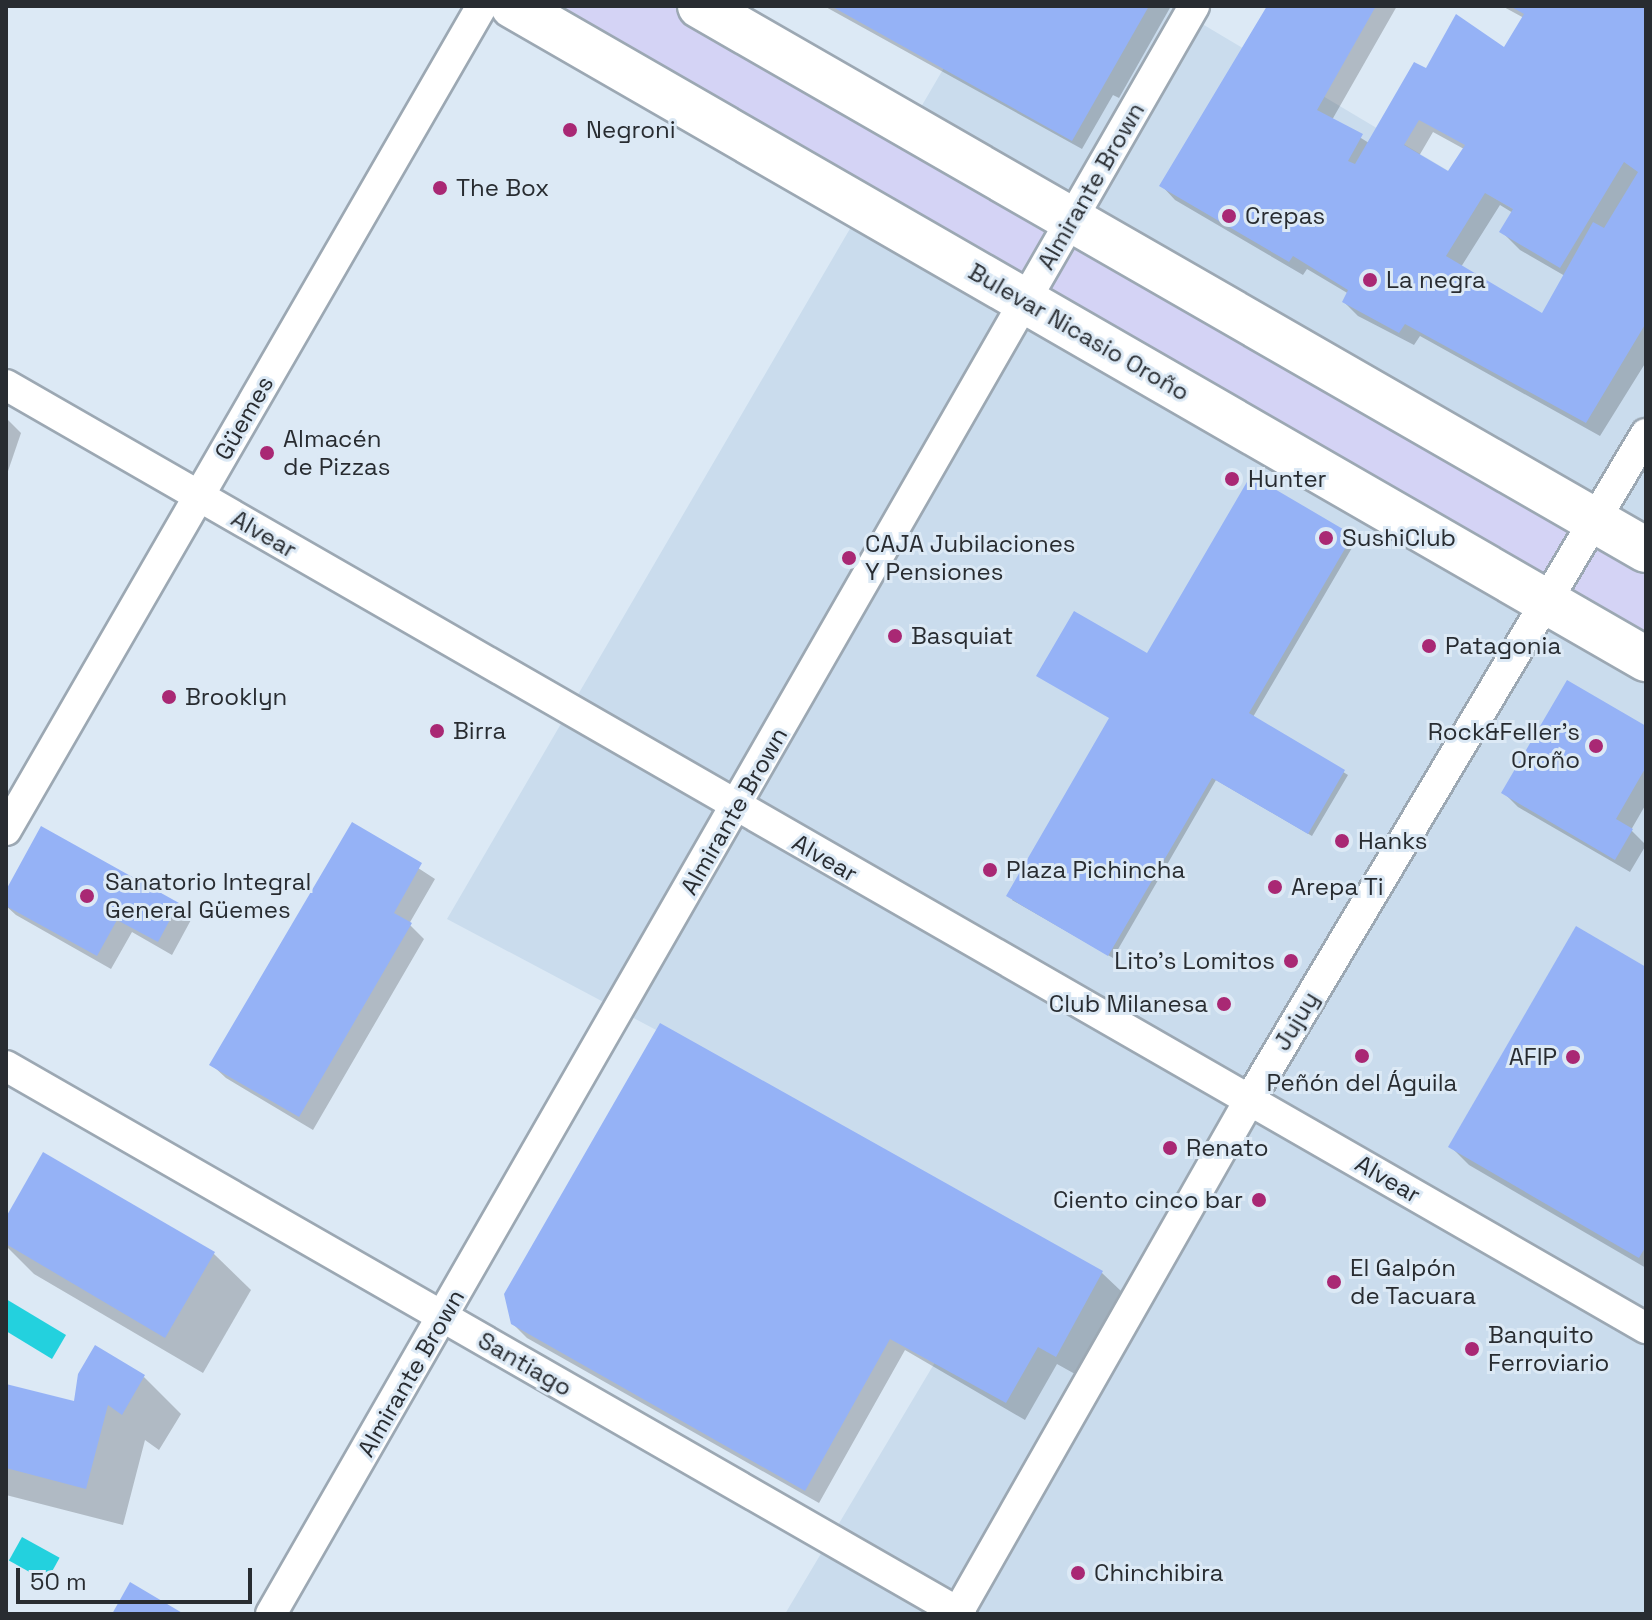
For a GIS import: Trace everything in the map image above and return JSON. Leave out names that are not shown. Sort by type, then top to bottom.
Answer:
[{"type":"main road","name":"Bulevar Nicasio Oroño","points":[[513,6],[1646,659]]},
{"type":"main road","points":[[700,6],[1646,550]]},
{"type":"street","name":"Güemes","points":[[6,830],[482,6]]},
{"type":"street","name":"Almirante Brown","points":[[271,1614],[1194,6]]},
{"type":"street","name":"Alvear","points":[[6,385],[736,808],[1646,1328]]},
{"type":"street","name":"Jujuy","points":[[958,1613],[1250,1099],[1646,434]]},
{"type":"street","name":"Santiago","points":[[6,1066],[958,1613]]},
{"type":"shaded area","points":[[513,6],[700,6],[1646,550],[1646,659]]},
{"type":"shaded area","points":[[980,6],[1172,6],[1563,239],[1646,102],[1646,1614],[785,1614],[934,1364],[969,1196],[447,919]]},
{"type":"water","points":[[6,1299],[66,1335],[52,1359],[6,1331]]},
{"type":"water","points":[[22,1537],[60,1558],[47,1581],[9,1561]]},
{"type":"building","points":[[831,6],[1149,6],[1072,141]]},
{"type":"building","points":[[1267,6],[1376,6],[1317,110],[1363,134],[1348,161],[1355,164],[1414,62],[1426,68],[1456,14],[1504,47],[1524,14],[1510,6],[1646,6],[1646,323],[1586,423],[1405,324],[1399,333],[1342,302],[1348,290],[1293,256],[1289,262],[1159,186]],"holes":[[[1419,120],[1465,145],[1448,171],[1404,145]],[[1624,162],[1638,172],[1604,228],[1593,222],[1542,313],[1446,256],[1485,193],[1513,209],[1499,232],[1560,268]]]},
{"type":"building","points":[[1251,475],[1353,535],[1249,713],[1345,770],[1308,834],[1212,778],[1108,956],[1006,896],[1109,718],[1036,676],[1074,611],[1147,653]]},
{"type":"building","points":[[1567,680],[1646,726],[1646,767],[1616,819],[1633,829],[1615,860],[1501,793]]},
{"type":"building","points":[[352,822],[422,863],[394,913],[412,923],[299,1117],[209,1065]]},
{"type":"building","name":"Sanatorio Integral General Güemes","points":[[41,826],[179,903],[158,942],[117,920],[97,956],[6,906],[6,890]]},
{"type":"building","name":"AFIP","points":[[1576,926],[1646,967],[1646,1246],[1639,1258],[1448,1147]]},
{"type":"building","points":[[660,1023],[1103,1271],[1056,1357],[1038,1347],[1006,1403],[890,1339],[805,1491],[511,1324],[504,1294]]},
{"type":"building","points":[[43,1152],[215,1252],[165,1338],[6,1244],[6,1217]]},
{"type":"building","points":[[95,1345],[145,1375],[122,1415],[108,1405],[86,1489],[6,1468],[6,1384],[74,1401],[78,1374]]},
{"type":"building","points":[[130,1582],[184,1614],[112,1614]]},
{"type":"place","name":"Negroni","points":[[570,130]]},
{"type":"place","name":"The Box","points":[[440,188]]},
{"type":"place","name":"Crepas","points":[[1229,216]]},
{"type":"place","name":"La negra","points":[[1370,280]]},
{"type":"place","name":"Almacén de Pizzas","points":[[267,453]]},
{"type":"place","name":"Hunter","points":[[1232,479]]},
{"type":"place","name":"SushiClub","points":[[1326,538]]},
{"type":"place","name":"CAJA Jubilaciones Y Pensiones","points":[[849,558]]},
{"type":"place","name":"Basquiat","points":[[895,636]]},
{"type":"place","name":"Patagonia","points":[[1429,646]]},
{"type":"place","name":"Brooklyn","points":[[169,697]]},
{"type":"place","name":"Birra","points":[[437,731]]},
{"type":"place","name":"Rock&Feller's Oroño","points":[[1596,746]]},
{"type":"place","name":"Hanks","points":[[1342,841]]},
{"type":"place","name":"Plaza Pichincha","points":[[990,870]]},
{"type":"place","name":"Arepa Ti","points":[[1275,887]]},
{"type":"place","name":"Sanatorio Integral General Güemes","points":[[87,896]]},
{"type":"place","name":"Lito's Lomitos","points":[[1291,961]]},
{"type":"place","name":"Club Milanesa","points":[[1224,1004]]},
{"type":"place","name":"Peñón del Águila","points":[[1362,1056]]},
{"type":"place","name":"AFIP","points":[[1573,1057]]},
{"type":"place","name":"Renato","points":[[1170,1148]]},
{"type":"place","name":"Ciento cinco bar","points":[[1259,1200]]},
{"type":"place","name":"El Galpón de Tacuara","points":[[1334,1282]]},
{"type":"place","name":"Banquito Ferroviario","points":[[1472,1349]]},
{"type":"place","name":"Chinchibira","points":[[1078,1573]]}]
